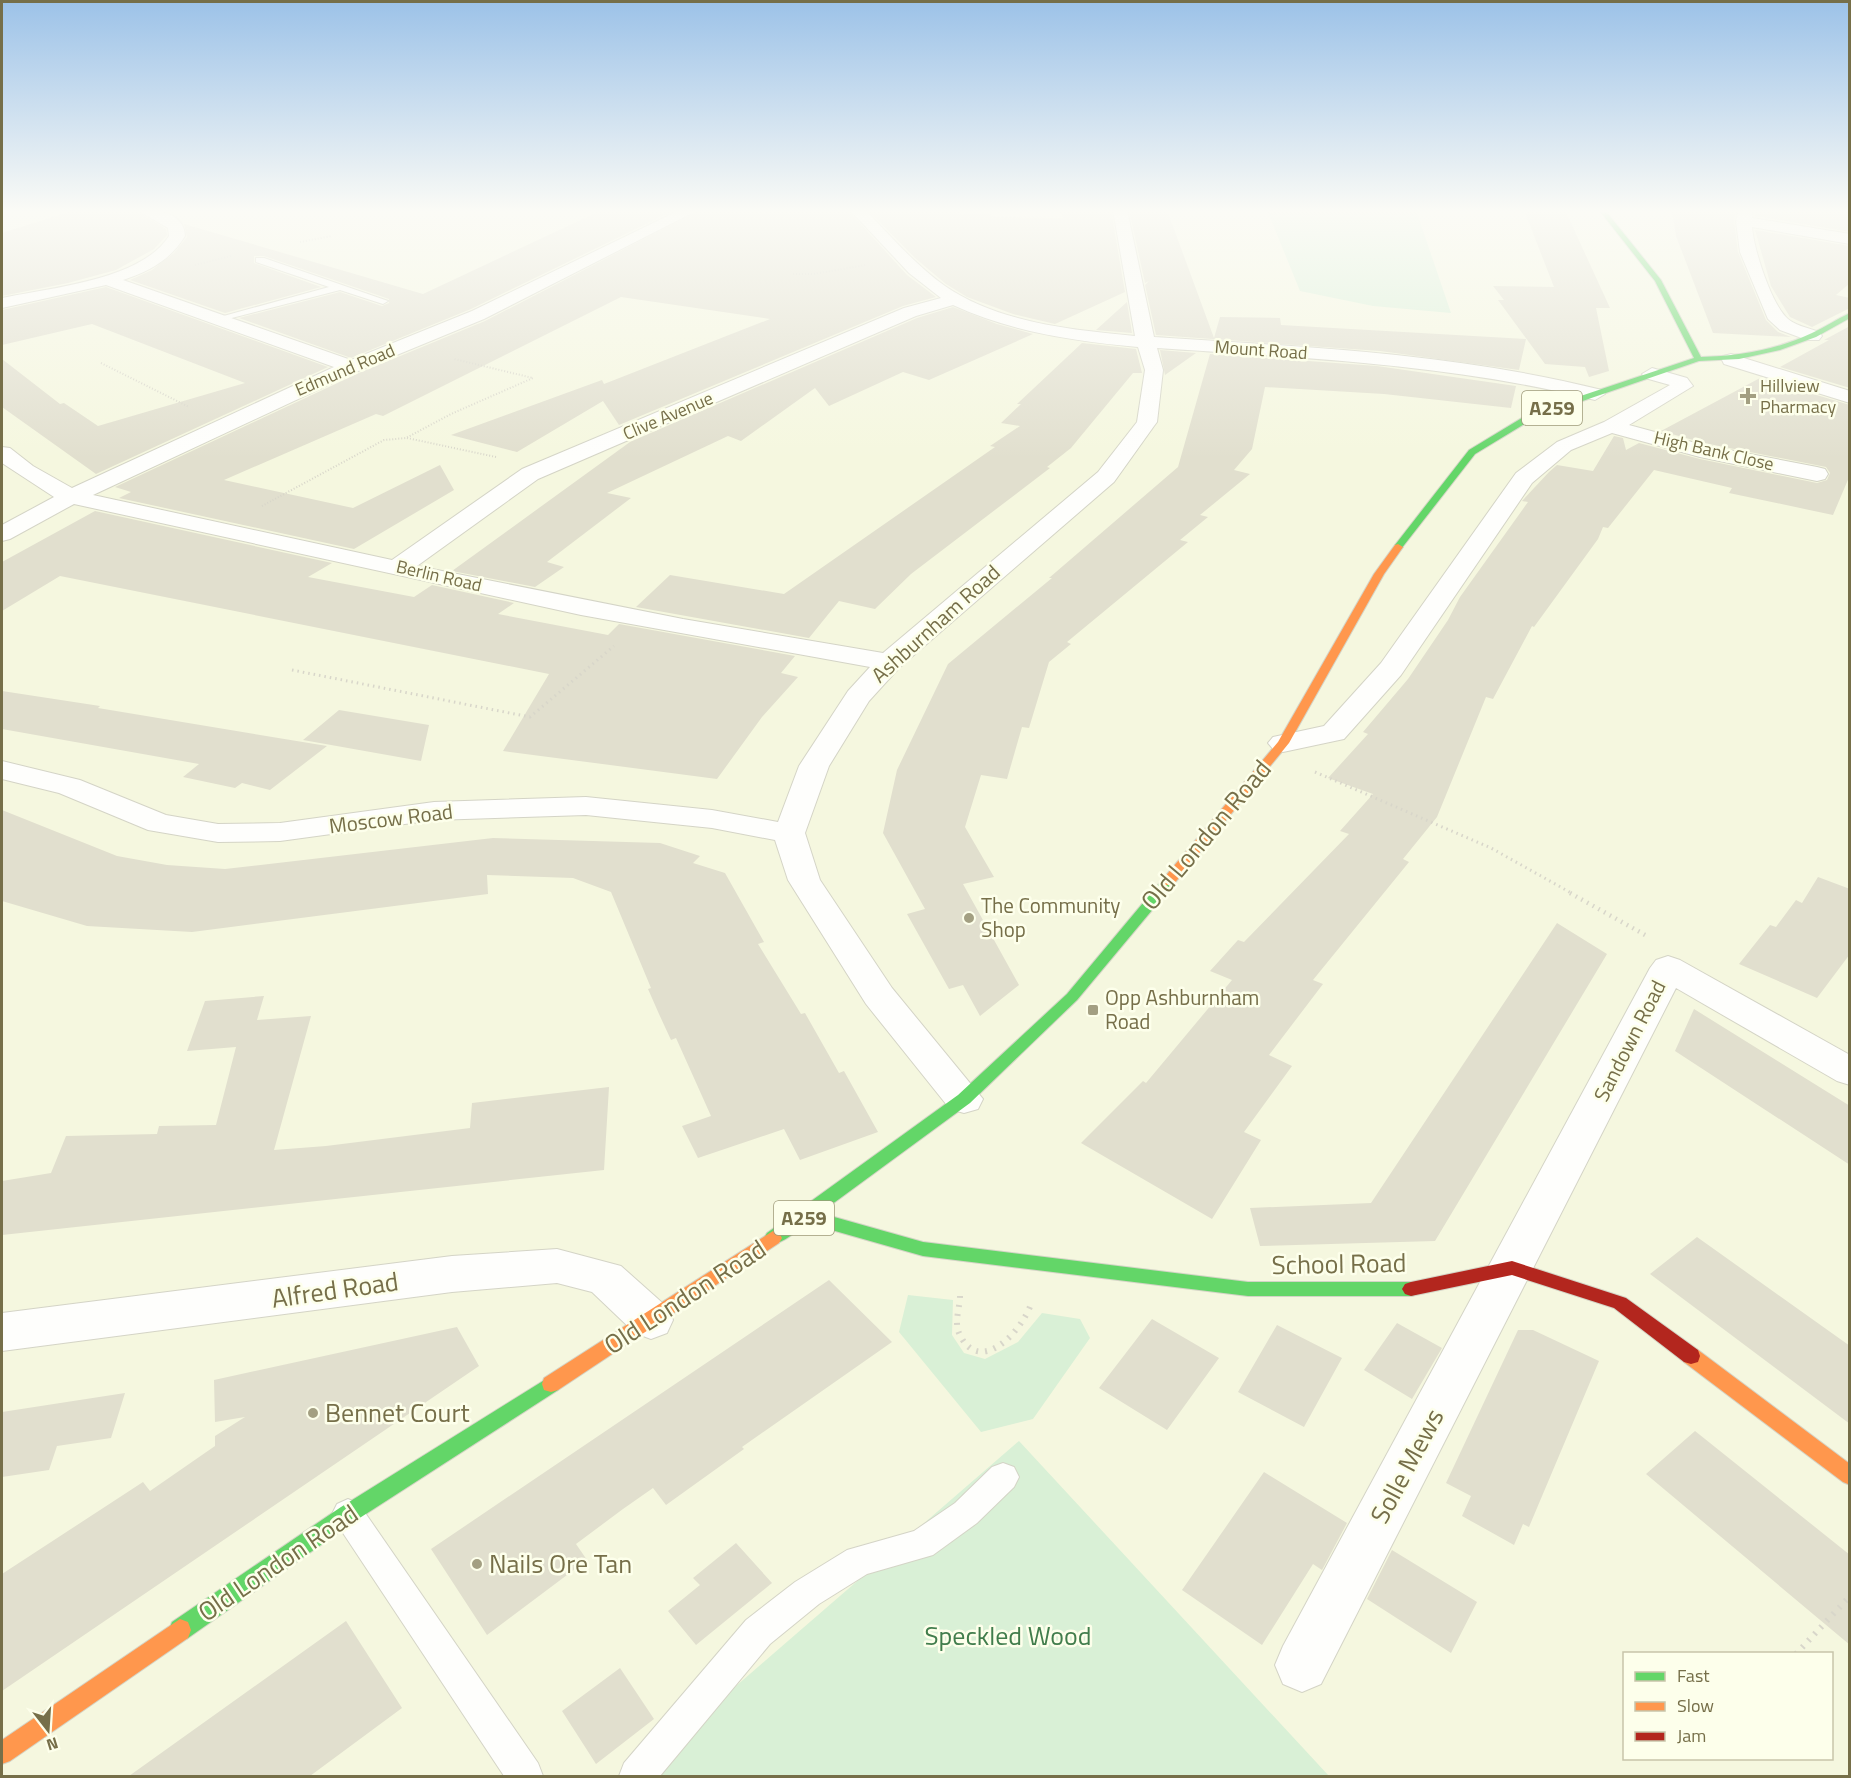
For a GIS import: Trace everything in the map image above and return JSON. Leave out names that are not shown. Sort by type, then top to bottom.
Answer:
[{"type":"main road","points":[[1665,293],[1698,359]]},
{"type":"main road","name":"Old London Road","points":[[2,1753],[348,1514],[651,1320],[807,1216],[963,1099],[1072,997],[1278,748],[1379,574],[1433,500],[1473,452],[1533,415],[1698,359],[1731,360],[1774,354],[1850,315]]},
{"type":"main road","name":"School Road","points":[[807,1216],[922,1249],[1248,1289],[1402,1291],[1512,1268],[1620,1303],[1850,1476]]},
{"type":"street","points":[[2,303],[48,293]]},
{"type":"street","points":[[147,293],[224,319],[351,367]]},
{"type":"street","name":"Edmund Road","points":[[2,534],[71,497],[351,367],[478,315],[523,293]]},
{"type":"street","name":"Mount Road","points":[[945,293],[954,299],[1017,322],[1145,343],[1260,349],[1406,361],[1545,380],[1595,394]]},
{"type":"street","name":"Ashburnham Road","points":[[789,833],[814,766],[858,697],[889,662],[1106,477],[1147,422],[1154,370],[1145,343],[1136,293]]},
{"type":"street","points":[[1766,293],[1777,319],[1786,326],[1813,336]]},
{"type":"street","name":"Clive Avenue","points":[[399,567],[530,474],[910,312],[954,299]]},
{"type":"street","points":[[1731,360],[1850,397]]},
{"type":"street","name":"Old London Road","points":[[1278,748],[1334,733],[1390,669],[1524,478],[1564,446],[1611,426],[1683,386],[1680,382],[1652,374]]},
{"type":"street","name":"High Bank Close","points":[[1611,426],[1700,450],[1817,474]]},
{"type":"street","name":"Berlin Road","points":[[2,453],[71,497],[572,606],[748,641],[889,662]]},
{"type":"street","name":"Moscow Road","points":[[2,770],[69,786],[159,822],[218,833],[280,832],[434,811],[586,806],[712,819],[789,833]]},
{"type":"street","points":[[789,833],[804,880],[873,986],[963,1099]]},
{"type":"street","name":"Sandown Road","points":[[1512,1268],[1668,968],[1849,1070]]},
{"type":"street","name":"Alfred Road","points":[[2,1332],[452,1274],[557,1266],[606,1278],[651,1320]]},
{"type":"street","name":"Solle Mews","points":[[1302,1665],[1512,1268]]},
{"type":"lane","points":[[224,319],[318,293]]},
{"type":"lane","points":[[357,293],[383,302]]},
{"type":"lane","points":[[637,1776],[758,1632],[807,1593],[859,1561],[922,1544],[966,1513],[1003,1477]]},
{"type":"lane","points":[[348,1514],[525,1776]]},
{"type":"path","points":[[406,438],[451,414],[533,378],[453,359]]},
{"type":"path","points":[[101,363],[190,407]]},
{"type":"path","points":[[254,511],[384,440],[406,438],[499,458]]},
{"type":"path","points":[[292,670],[530,717],[620,642]]},
{"type":"path","points":[[1278,748],[1491,848],[1648,937],[1668,968]]},
{"type":"path","points":[[956,1253],[960,1300],[958,1331],[966,1345],[981,1351],[993,1351],[1008,1342],[1021,1329],[1029,1315],[1036,1263]]},
{"type":"path","points":[[1797,1652],[1850,1596]]},
{"type":"shaded area","points":[[2,293],[1849,293],[1849,1776],[2,1776]]},
{"type":"green space","points":[[1310,293],[1444,293],[1451,313],[1373,306]]},
{"type":"green space","points":[[908,1295],[953,1300],[952,1335],[964,1353],[985,1359],[1018,1342],[1042,1313],[1080,1319],[1090,1338],[1033,1419],[981,1432],[899,1332]]},
{"type":"green space","name":"Speckled Wood","points":[[1019,1441],[1329,1776],[632,1776]]},
{"type":"building","points":[[2,293],[17,293],[2,296]]},
{"type":"building","points":[[79,293],[123,293],[328,367],[96,474],[2,407],[2,359],[60,404],[64,403],[98,426],[245,383],[92,324],[2,345],[2,310]]},
{"type":"building","points":[[167,293],[299,293],[225,313]]},
{"type":"building","points":[[336,293],[343,293],[382,306],[389,303],[389,299],[371,293],[504,293],[471,309],[351,358],[239,318]]},
{"type":"building","points":[[539,293],[931,293],[936,297],[903,306],[619,425],[603,401],[517,452],[451,435],[602,380],[604,384],[770,319],[621,297],[383,416],[376,414],[224,480],[353,508],[440,465],[454,490],[354,549],[119,498],[131,492],[115,487],[359,373],[485,321]]},
{"type":"building","points":[[960,293],[1123,293],[1055,324],[1013,314]]},
{"type":"building","points":[[1147,293],[1197,293],[1214,338],[1220,317],[1280,318],[1281,325],[1526,339],[1519,370],[1380,351],[1156,335]]},
{"type":"building","points":[[1498,293],[1603,293],[1610,308],[1596,308],[1609,371],[1589,377],[1585,367],[1545,364],[1498,300],[1504,300]]},
{"type":"building","points":[[1698,293],[1755,293],[1766,320],[1778,332],[1791,337],[1713,333]]},
{"type":"building","points":[[1775,293],[1838,293],[1836,295],[1850,298],[1850,308],[1812,327],[1790,317]]},
{"type":"building","points":[[1127,302],[1132,333],[1096,330]]},
{"type":"building","points":[[953,307],[997,324],[1033,334],[929,380],[903,372],[829,406],[815,388],[741,441],[728,436],[607,493],[631,498],[547,562],[564,567],[535,587],[452,571],[630,442],[917,318]]},
{"type":"building","points":[[1850,326],[1850,388],[1780,367],[1829,340],[1824,340]]},
{"type":"building","points":[[1082,343],[1136,349],[1142,373],[1133,373],[1071,448],[1047,467],[1050,468],[911,574],[875,609],[839,601],[809,638],[636,607],[670,575],[784,594],[995,447],[990,446],[1020,426],[1001,423],[1021,404],[1017,404]]},
{"type":"building","points":[[1160,350],[1196,353],[1165,375]]},
{"type":"building","points":[[1210,354],[1377,366],[1516,386],[1511,408],[1384,394],[1265,387],[1252,449],[1234,470],[1250,474],[1200,515],[1208,517],[1180,540],[1188,542],[1067,642],[1071,644],[1049,662],[1029,728],[1022,727],[1007,779],[981,775],[965,827],[994,877],[963,884],[1019,985],[980,1016],[963,985],[949,989],[907,914],[925,909],[883,833],[897,770],[948,664],[1052,578],[1049,578],[1178,467]]},
{"type":"building","points":[[1760,378],[1850,405],[1850,475],[1833,515],[1729,493],[1732,488],[1654,470],[1608,528],[1603,527],[1598,539],[1534,627],[1532,626],[1493,699],[1486,697],[1437,817],[1403,859],[1409,862],[1313,980],[1323,984],[1269,1055],[1292,1066],[1244,1132],[1261,1140],[1212,1219],[1081,1143],[1143,1081],[1146,1083],[1232,980],[1210,971],[1238,940],[1244,942],[1349,834],[1340,831],[1373,794],[1328,778],[1368,734],[1363,732],[1408,679],[1448,620],[1460,597],[1528,502],[1522,501],[1549,472],[1557,465],[1593,471],[1614,436],[1623,438],[1626,450],[1639,443],[1700,459],[1817,483],[1827,480],[1830,473],[1826,467],[1704,443],[1661,431]]},
{"type":"building","points":[[95,511],[332,563],[308,577],[414,597],[432,585],[514,603],[498,614],[608,635],[619,624],[795,656],[781,673],[798,677],[762,717],[717,779],[503,751],[549,674],[60,576],[2,611],[2,562]]},
{"type":"building","points":[[2,691],[327,746],[270,790],[242,783],[235,788],[183,777],[199,764],[2,729]]},
{"type":"building","points":[[339,710],[429,725],[421,761],[303,740]]},
{"type":"building","points":[[2,810],[117,856],[167,865],[225,869],[493,838],[660,843],[700,856],[693,863],[725,873],[764,942],[758,944],[801,1014],[805,1013],[839,1073],[844,1071],[878,1132],[800,1160],[784,1129],[698,1158],[682,1126],[711,1116],[676,1038],[671,1040],[659,1014],[648,989],[651,988],[611,892],[573,878],[487,875],[488,894],[192,932],[87,926],[2,901]]},
{"type":"building","points":[[1818,877],[1850,889],[1850,954],[1817,998],[1739,964],[1770,925],[1776,927],[1796,900],[1802,903]]},
{"type":"building","points":[[1557,923],[1607,954],[1435,1241],[1260,1246],[1250,1208],[1371,1203]]},
{"type":"building","points":[[264,996],[257,1020],[311,1016],[274,1150],[326,1146],[470,1128],[472,1103],[609,1087],[604,1170],[2,1235],[2,1181],[51,1173],[66,1136],[157,1134],[159,1126],[216,1125],[236,1047],[187,1051],[205,1001]]},
{"type":"building","points":[[1694,1009],[1850,1106],[1850,1165],[1675,1051]]},
{"type":"building","points":[[1697,1237],[1850,1346],[1850,1424],[1650,1274]]},
{"type":"building","points":[[829,1280],[892,1342],[742,1447],[744,1449],[666,1505],[653,1488],[623,1509],[576,1544],[587,1560],[487,1635],[431,1549]]},
{"type":"building","points":[[1152,1319],[1219,1358],[1167,1430],[1099,1388]]},
{"type":"building","points":[[1397,1323],[1442,1348],[1412,1399],[1364,1370]]},
{"type":"building","points":[[1277,1325],[1342,1358],[1304,1427],[1238,1392]]},
{"type":"building","name":"Bennet Court","points":[[457,1327],[479,1366],[2,1691],[2,1574],[143,1482],[150,1491],[215,1446],[215,1436],[245,1417],[215,1422],[214,1380]]},
{"type":"building","points":[[1518,1330],[1533,1330],[1599,1361],[1529,1527],[1523,1524],[1514,1545],[1462,1516],[1471,1496],[1446,1483]]},
{"type":"building","points":[[125,1393],[111,1438],[57,1446],[49,1470],[2,1477],[2,1412]]},
{"type":"building","points":[[1695,1431],[1850,1555],[1850,1645],[1646,1474]]},
{"type":"building","points":[[1264,1472],[1347,1523],[1322,1570],[1313,1564],[1262,1645],[1182,1590]]},
{"type":"building","points":[[736,1543],[772,1583],[696,1645],[668,1611],[700,1585],[693,1578]]},
{"type":"building","points":[[1392,1550],[1477,1602],[1451,1653],[1367,1599]]},
{"type":"building","points":[[346,1621],[402,1708],[310,1776],[129,1776]]},
{"type":"building","points":[[620,1668],[654,1719],[596,1764],[562,1711]]},
{"type":"traffic: fast","points":[[1398,547],[1472,452],[1533,415],[1698,359],[1665,293]]},
{"type":"traffic: fast","points":[[1698,359],[1739,356],[1777,349],[1814,335],[1850,315]]},
{"type":"traffic: fast","points":[[773,1238],[964,1099],[1072,997],[1168,882]]},
{"type":"traffic: fast","points":[[807,1216],[923,1249],[1248,1289],[1411,1289]]},
{"type":"traffic: fast","points":[[180,1630],[348,1514],[551,1384]]},
{"type":"traffic: slow","points":[[1168,882],[1283,743],[1379,574],[1398,547]]},
{"type":"traffic: slow","points":[[551,1384],[773,1238]]},
{"type":"traffic: slow","points":[[1691,1356],[1850,1476]]},
{"type":"traffic: slow","points":[[2,1753],[180,1630]]},
{"type":"traffic: jam","points":[[1411,1289],[1512,1268],[1620,1303],[1691,1356]]},
{"type":"place","name":"Hillview Pharmacy","points":[[1748,396]]},
{"type":"place","name":"The Community Shop","points":[[969,918]]},
{"type":"place","name":"Opp Ashburnham Road","points":[[1093,1010]]},
{"type":"place","name":"Bennet Court","points":[[313,1413]]},
{"type":"place","name":"Nails Ore Tan","points":[[477,1564]]}]
